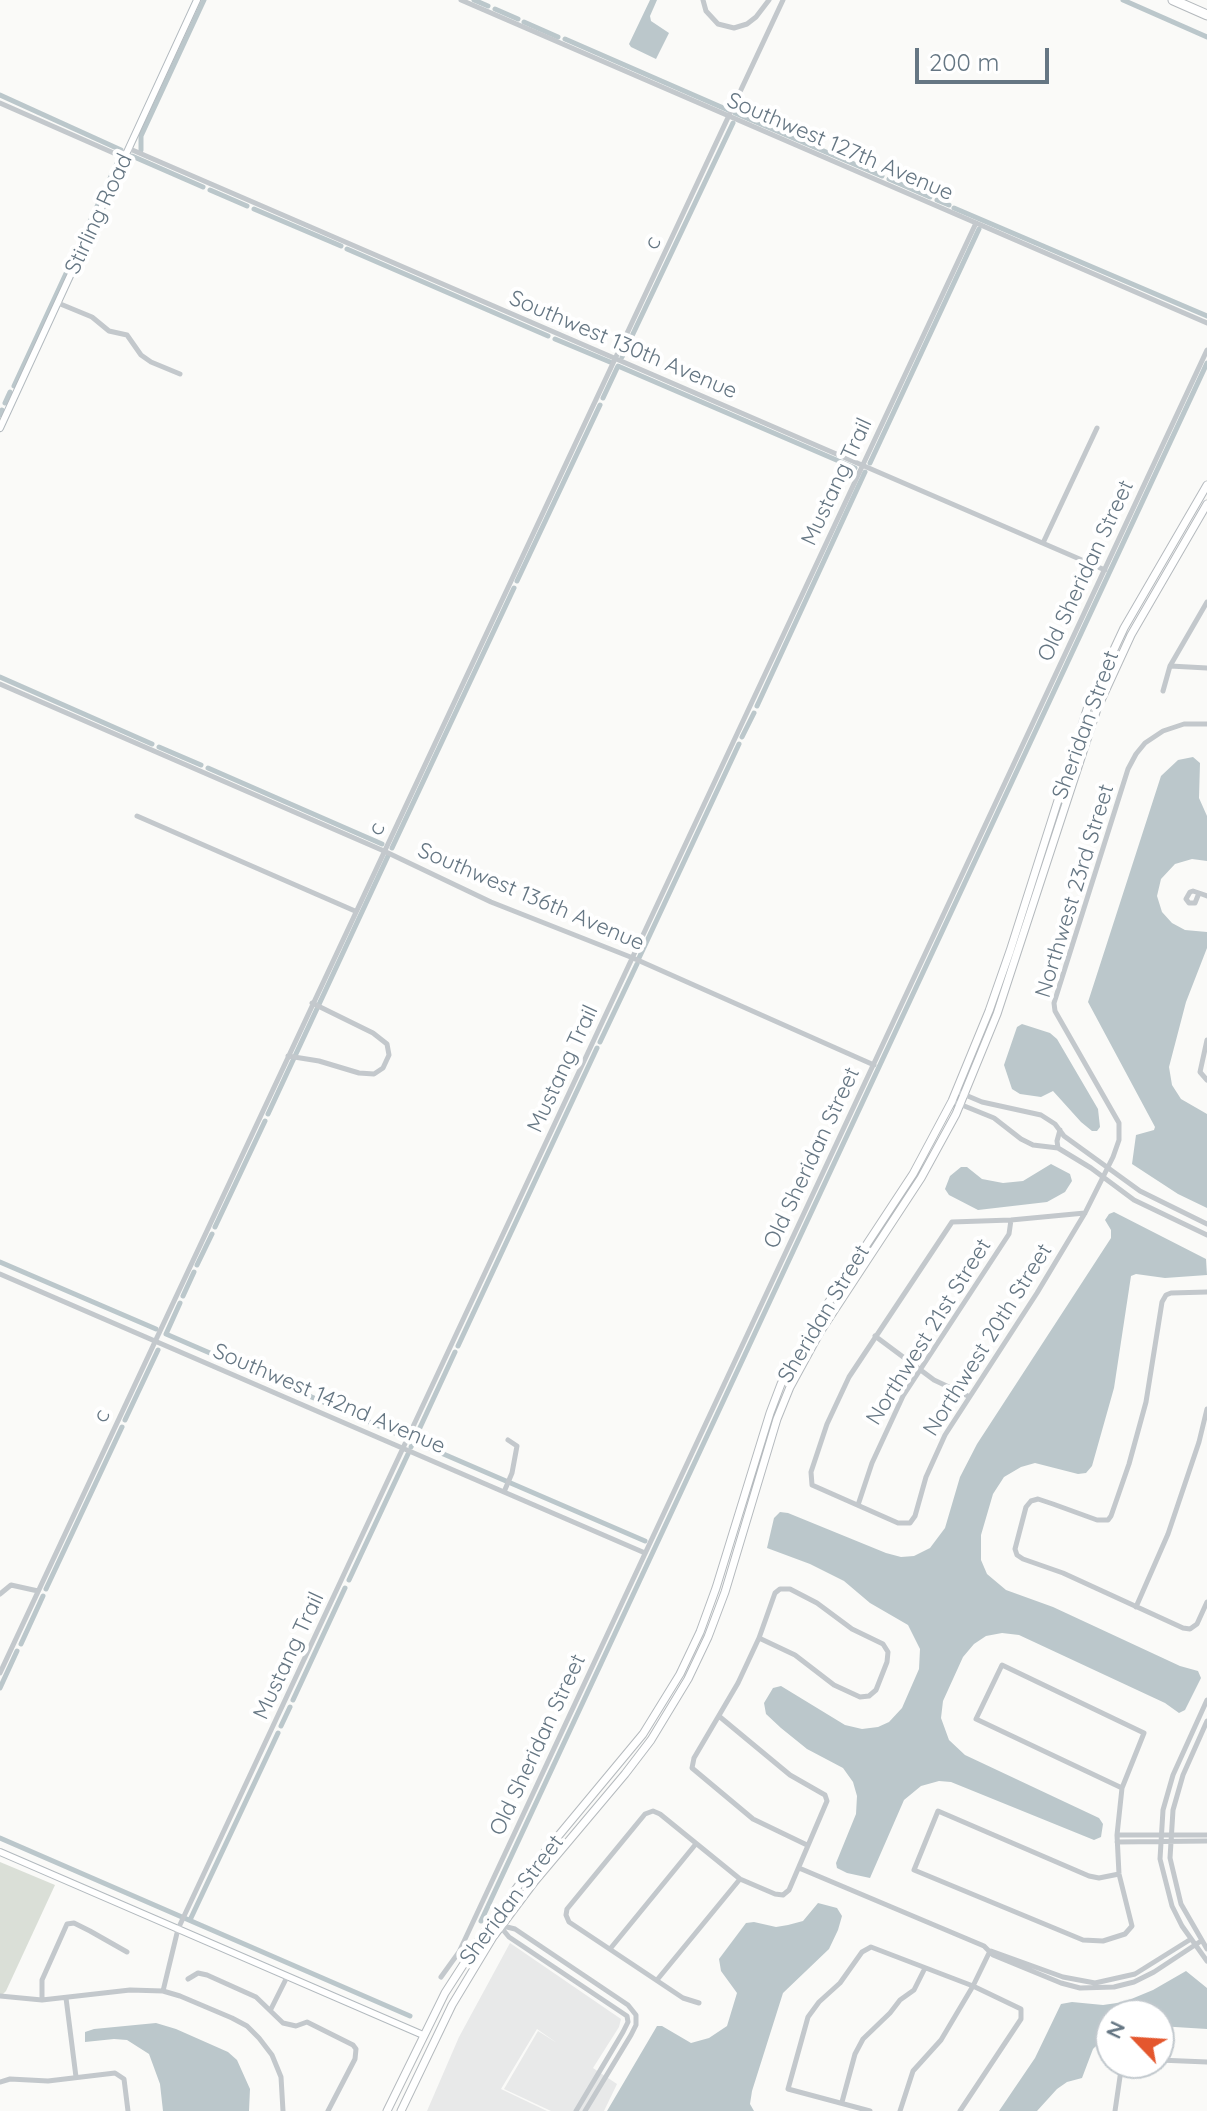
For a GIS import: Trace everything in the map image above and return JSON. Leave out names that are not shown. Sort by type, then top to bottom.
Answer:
[{"type":"highway","points":[[1173,0],[1207,15]]},
{"type":"main road","name":"Sheridan Street","points":[[960,1093],[1095,690],[1135,607],[1207,485]]},
{"type":"main road","name":"Sheridan Street","points":[[401,2111],[436,2033],[501,1926],[634,1763],[688,1679],[725,1592],[777,1419],[790,1387],[820,1332],[921,1178],[997,1014],[1097,709],[1131,635],[1207,504]]},
{"type":"main road","name":"Sheridan Street","points":[[387,2111],[436,2010],[492,1920],[643,1734],[680,1674],[716,1588],[781,1384],[813,1326],[913,1174],[956,1102]]},
{"type":"main road","points":[[423,2035],[436,2033],[436,2010]]},
{"type":"street","name":"Stirling Road","points":[[0,428],[197,0]]},
{"type":"street","name":"Southwest 127th Avenue","points":[[461,0],[1207,323]]},
{"type":"street","points":[[703,0],[706,11],[718,24],[734,28],[756,17],[769,0]]},
{"type":"street","name":"c","points":[[0,1673],[289,1056],[317,1006],[355,911],[783,0]]},
{"type":"street","points":[[0,103],[125,158]]},
{"type":"street","name":"Southwest 130th Avenue","points":[[130,149],[1105,570]]},
{"type":"street","name":"Mustang Trail","points":[[163,1991],[178,1929],[976,223]]},
{"type":"street","points":[[58,303],[92,317],[109,331],[127,335],[141,355],[180,374]]},
{"type":"street","name":"Old Sheridan Street","points":[[441,1977],[459,1952],[1207,350]]},
{"type":"street","points":[[1043,543],[1097,428]]},
{"type":"street","points":[[1163,691],[1170,666],[1207,602]]},
{"type":"street","points":[[1170,666],[1207,668]]},
{"type":"street","name":"Southwest 136th Avenue","points":[[0,684],[384,851],[491,902],[633,958],[874,1065]]},
{"type":"street","name":"Northwest 23rd Street","points":[[1103,1177],[1119,1140],[1119,1123],[1055,1011],[1054,1003],[1128,769],[1136,754],[1145,743],[1163,731],[1184,724],[1207,724]]},
{"type":"street","points":[[137,816],[355,911]]},
{"type":"street","points":[[1199,893],[1207,896]]},
{"type":"street","points":[[289,1056],[359,1073],[374,1074],[383,1068],[389,1055],[387,1044],[373,1033],[317,1006]]},
{"type":"street","points":[[1206,1079],[1200,1072],[1207,1040]]},
{"type":"street","points":[[960,1093],[1041,1115],[1064,1136],[1157,1201],[1207,1224]]},
{"type":"street","points":[[956,1102],[997,1121],[1021,1139],[1058,1148],[1134,1200],[1207,1235]]},
{"type":"street","points":[[997,1121],[1009,1108]]},
{"type":"street","points":[[1058,1148],[1060,1130]]},
{"type":"street","name":"Northwest 20th Street","points":[[858,1505],[898,1523],[910,1523],[945,1435],[1037,1293],[1103,1177]]},
{"type":"street","points":[[858,1505],[812,1485],[811,1472],[827,1424],[849,1377],[952,1222],[1085,1213]]},
{"type":"street","name":"Northwest 21st Street","points":[[858,1505],[888,1425],[920,1369],[1009,1234],[1011,1220]]},
{"type":"street","name":"Southwest 142nd Avenue","points":[[0,1274],[645,1553]]},
{"type":"street","points":[[1207,1292],[1171,1293],[1162,1302],[1146,1402],[1129,1464],[1108,1520],[1097,1520],[1038,1499],[1031,1501],[1026,1507],[1015,1549],[1017,1555],[1183,1628],[1190,1629],[1197,1624],[1207,1602]]},
{"type":"street","points":[[875,1336],[934,1380],[968,1396]]},
{"type":"street","points":[[1136,1607],[1168,1534],[1207,1409]]},
{"type":"street","points":[[504,1492],[512,1473],[517,1446],[508,1440]]},
{"type":"street","points":[[0,1594],[11,1585],[38,1591]]},
{"type":"street","points":[[759,1638],[795,1655],[834,1685],[860,1697],[869,1696],[876,1690],[888,1652],[883,1644],[852,1629],[817,1603],[790,1589],[780,1589],[775,1593],[759,1638],[720,1717],[694,1758],[692,1768],[753,1819],[807,1845]]},
{"type":"street","points":[[1119,1874],[1099,1878],[1089,1876],[938,1811],[914,1870],[1083,1940],[1103,1941],[1125,1934],[1132,1926],[1119,1874],[1117,1838],[1122,1788],[1144,1733],[1002,1665],[976,1719],[1122,1788]]},
{"type":"street","points":[[1207,1700],[1173,1775],[1163,1810],[1160,1839],[1166,1889],[1182,1926],[1207,1961]]},
{"type":"street","points":[[699,2003],[683,1998],[569,1922],[566,1915],[567,1909],[645,1814],[653,1811],[740,1879],[775,1894],[783,1895],[789,1890],[827,1801],[825,1795],[790,1775],[720,1717]]},
{"type":"street","points":[[1207,1721],[1183,1775],[1173,1810],[1170,1839],[1175,1887],[1207,1949]]},
{"type":"street","points":[[1170,1839],[1207,1835]]},
{"type":"street","points":[[1117,1838],[1207,1841]]},
{"type":"street","points":[[610,1949],[695,1845]]},
{"type":"street","points":[[0,1852],[423,2035]]},
{"type":"street","points":[[799,1868],[1061,1983],[1094,1989],[1134,1982],[1199,1938]]},
{"type":"street","points":[[657,1980],[740,1879]]},
{"type":"street","points":[[492,1920],[509,1937],[627,2016],[628,2022],[576,2111]]},
{"type":"street","points":[[42,2000],[42,1980],[67,1924],[74,1923],[127,1952]]},
{"type":"street","points":[[501,1926],[515,1929],[628,2005],[636,2015],[636,2025],[631,2035],[585,2111]]},
{"type":"street","points":[[870,2111],[788,2089],[808,2017],[840,1983],[862,1952],[871,1947],[973,1986],[1021,2009],[1021,2019],[960,2111]]},
{"type":"street","points":[[900,2111],[913,2071],[941,2040],[990,1951]]},
{"type":"street","points":[[842,2102],[855,2054],[863,2039],[900,2000],[914,1990],[925,1968]]},
{"type":"street","points":[[188,1979],[198,1973],[207,1975],[256,1997],[283,2023],[296,2026],[307,2022],[356,2049],[355,2059],[328,2111]]},
{"type":"street","points":[[271,2009],[287,1977]]},
{"type":"street","points":[[0,1996],[42,2000],[130,1990],[163,1991],[232,2018],[247,2026],[272,2055],[281,2077],[283,2111]]},
{"type":"street","points":[[66,1998],[76,2077]]},
{"type":"street","points":[[1175,2061],[1207,2062]]},
{"type":"street","points":[[0,2082],[10,2079],[48,2081],[115,2073],[121,2076],[128,2111]]},
{"type":"street","points":[[1115,2111],[1120,2079]]},
{"type":"shaded area","points":[[650,0],[657,0],[651,21],[669,33],[656,59],[629,44]]},
{"type":"shaded area","points":[[1193,757],[1200,763],[1199,798],[1207,816],[1207,861],[1192,859],[1175,864],[1161,879],[1157,896],[1162,912],[1172,923],[1185,930],[1207,932],[1207,948],[1186,1002],[1169,1067],[1172,1085],[1181,1099],[1207,1114],[1207,1208],[1178,1194],[1132,1164],[1136,1135],[1155,1127],[1088,1002],[1161,776],[1178,760]]},
{"type":"shaded area","points":[[1022,1024],[1050,1033],[1057,1039],[1098,1109],[1100,1127],[1097,1131],[1092,1131],[1081,1122],[1053,1091],[1041,1097],[1020,1094],[1012,1089],[1004,1065],[1017,1027]]},
{"type":"shaded area","points":[[1051,1164],[1070,1174],[1072,1181],[1065,1192],[1047,1202],[978,1210],[949,1195],[945,1189],[950,1176],[961,1167],[967,1167],[982,1179],[1003,1183],[1023,1181]]},
{"type":"shaded area","points":[[1114,1212],[1206,1259],[1207,1275],[1165,1278],[1131,1276],[1114,1388],[1092,1466],[1086,1473],[1078,1474],[1035,1463],[1004,1477],[993,1494],[981,1535],[981,1560],[987,1574],[1006,1590],[1053,1607],[1180,1666],[1198,1671],[1201,1678],[1185,1710],[1179,1713],[1165,1703],[1019,1635],[1002,1633],[986,1636],[963,1657],[943,1701],[941,1718],[949,1740],[965,1755],[1099,1818],[1103,1824],[1101,1837],[1094,1840],[951,1782],[939,1781],[921,1786],[904,1800],[870,1878],[847,1873],[837,1868],[836,1863],[856,1814],[857,1796],[853,1782],[843,1768],[807,1749],[781,1728],[766,1714],[764,1703],[773,1688],[781,1686],[845,1725],[862,1729],[878,1727],[889,1722],[902,1708],[919,1669],[920,1649],[908,1625],[870,1603],[844,1581],[767,1548],[774,1518],[780,1512],[788,1513],[901,1557],[914,1556],[930,1548],[945,1528],[960,1477],[977,1444],[1111,1238],[1111,1230],[1105,1220]]},
{"type":"shaded area","points":[[0,1862],[55,1885],[6,1991],[0,1997]]},
{"type":"shaded area","points":[[818,1903],[837,1908],[842,1916],[838,1930],[829,1949],[783,1993],[752,2091],[750,2104],[754,2111],[607,2111],[657,2026],[691,2043],[709,2038],[727,2026],[737,1993],[721,1971],[719,1959],[746,1923],[776,1927],[803,1921]]},
{"type":"shaded area","points":[[510,1943],[621,2019],[593,2068],[617,2084],[604,2111],[551,2111],[504,2089],[538,2031],[557,2043],[537,2029],[501,2089],[547,2111],[427,2111],[459,2037]]},
{"type":"shaded area","points":[[1186,1971],[1207,1988],[1207,2029],[1175,2027],[1175,1999],[1131,1999]]},
{"type":"shaded area","points":[[1061,2004],[1095,2004],[1095,2047],[1082,2078],[1057,2089],[1037,2111],[999,2111],[1035,2058]]},
{"type":"shaded area","points":[[156,2023],[228,2052],[237,2060],[250,2089],[249,2111],[163,2111],[160,2084],[149,2054],[127,2040],[85,2042],[85,2032],[94,2029]]},
{"type":"waterway","points":[[141,150],[141,136],[204,0]]},
{"type":"waterway","points":[[474,0],[488,6]]},
{"type":"waterway","points":[[1123,0],[1207,37]]},
{"type":"waterway","points":[[495,9],[518,19]]},
{"type":"waterway","points":[[524,22],[558,37]]},
{"type":"waterway","points":[[565,39],[728,110]]},
{"type":"waterway","points":[[0,95],[121,150]]},
{"type":"waterway","points":[[735,113],[882,176]]},
{"type":"waterway","points":[[622,357],[733,123]]},
{"type":"waterway","points":[[132,156],[203,187]]},
{"type":"waterway","points":[[14,386],[118,161]]},
{"type":"waterway","points":[[889,179],[930,197]]},
{"type":"waterway","points":[[210,190],[247,206]]},
{"type":"waterway","points":[[937,200],[949,205]]},
{"type":"waterway","points":[[954,208],[1207,316]]},
{"type":"waterway","points":[[254,209],[341,246]]},
{"type":"waterway","points":[[870,463],[979,229]]},
{"type":"waterway","points":[[347,249],[548,336]]},
{"type":"waterway","points":[[555,339],[610,362]]},
{"type":"waterway","points":[[481,1921],[1207,363]]},
{"type":"waterway","points":[[603,398],[618,366],[855,468]]},
{"type":"waterway","points":[[5,403],[10,392]]},
{"type":"waterway","points":[[517,581],[600,405]]},
{"type":"waterway","points":[[0,415],[2,410]]},
{"type":"waterway","points":[[757,706],[865,472]]},
{"type":"waterway","points":[[392,848],[514,588]]},
{"type":"waterway","points":[[0,677],[152,744]]},
{"type":"waterway","points":[[742,737],[754,713]]},
{"type":"waterway","points":[[639,958],[739,744]]},
{"type":"waterway","points":[[159,747],[201,765]]},
{"type":"waterway","points":[[208,768],[382,844]]},
{"type":"waterway","points":[[268,1114],[388,856]]},
{"type":"waterway","points":[[600,1042],[637,964]]},
{"type":"waterway","points":[[458,1346],[597,1048]]},
{"type":"waterway","points":[[215,1227],[265,1121]]},
{"type":"waterway","points":[[197,1265],[212,1234]]},
{"type":"waterway","points":[[0,1262],[156,1329]]},
{"type":"waterway","points":[[183,1296],[194,1272]]},
{"type":"waterway","points":[[180,1303],[166,1334],[404,1437]]},
{"type":"waterway","points":[[125,1420],[158,1350]]},
{"type":"waterway","points":[[411,1447],[455,1352]]},
{"type":"waterway","points":[[46,1589],[122,1427]]},
{"type":"waterway","points":[[411,1440],[645,1541]]},
{"type":"waterway","points":[[349,1580],[408,1454]]},
{"type":"waterway","points":[[293,1700],[345,1588]]},
{"type":"waterway","points":[[21,1644],[43,1596]]},
{"type":"waterway","points":[[0,1688],[17,1651]]},
{"type":"waterway","points":[[281,1726],[290,1707]]},
{"type":"waterway","points":[[190,1920],[278,1733]]},
{"type":"waterway","points":[[0,1838],[410,2016]]}]
